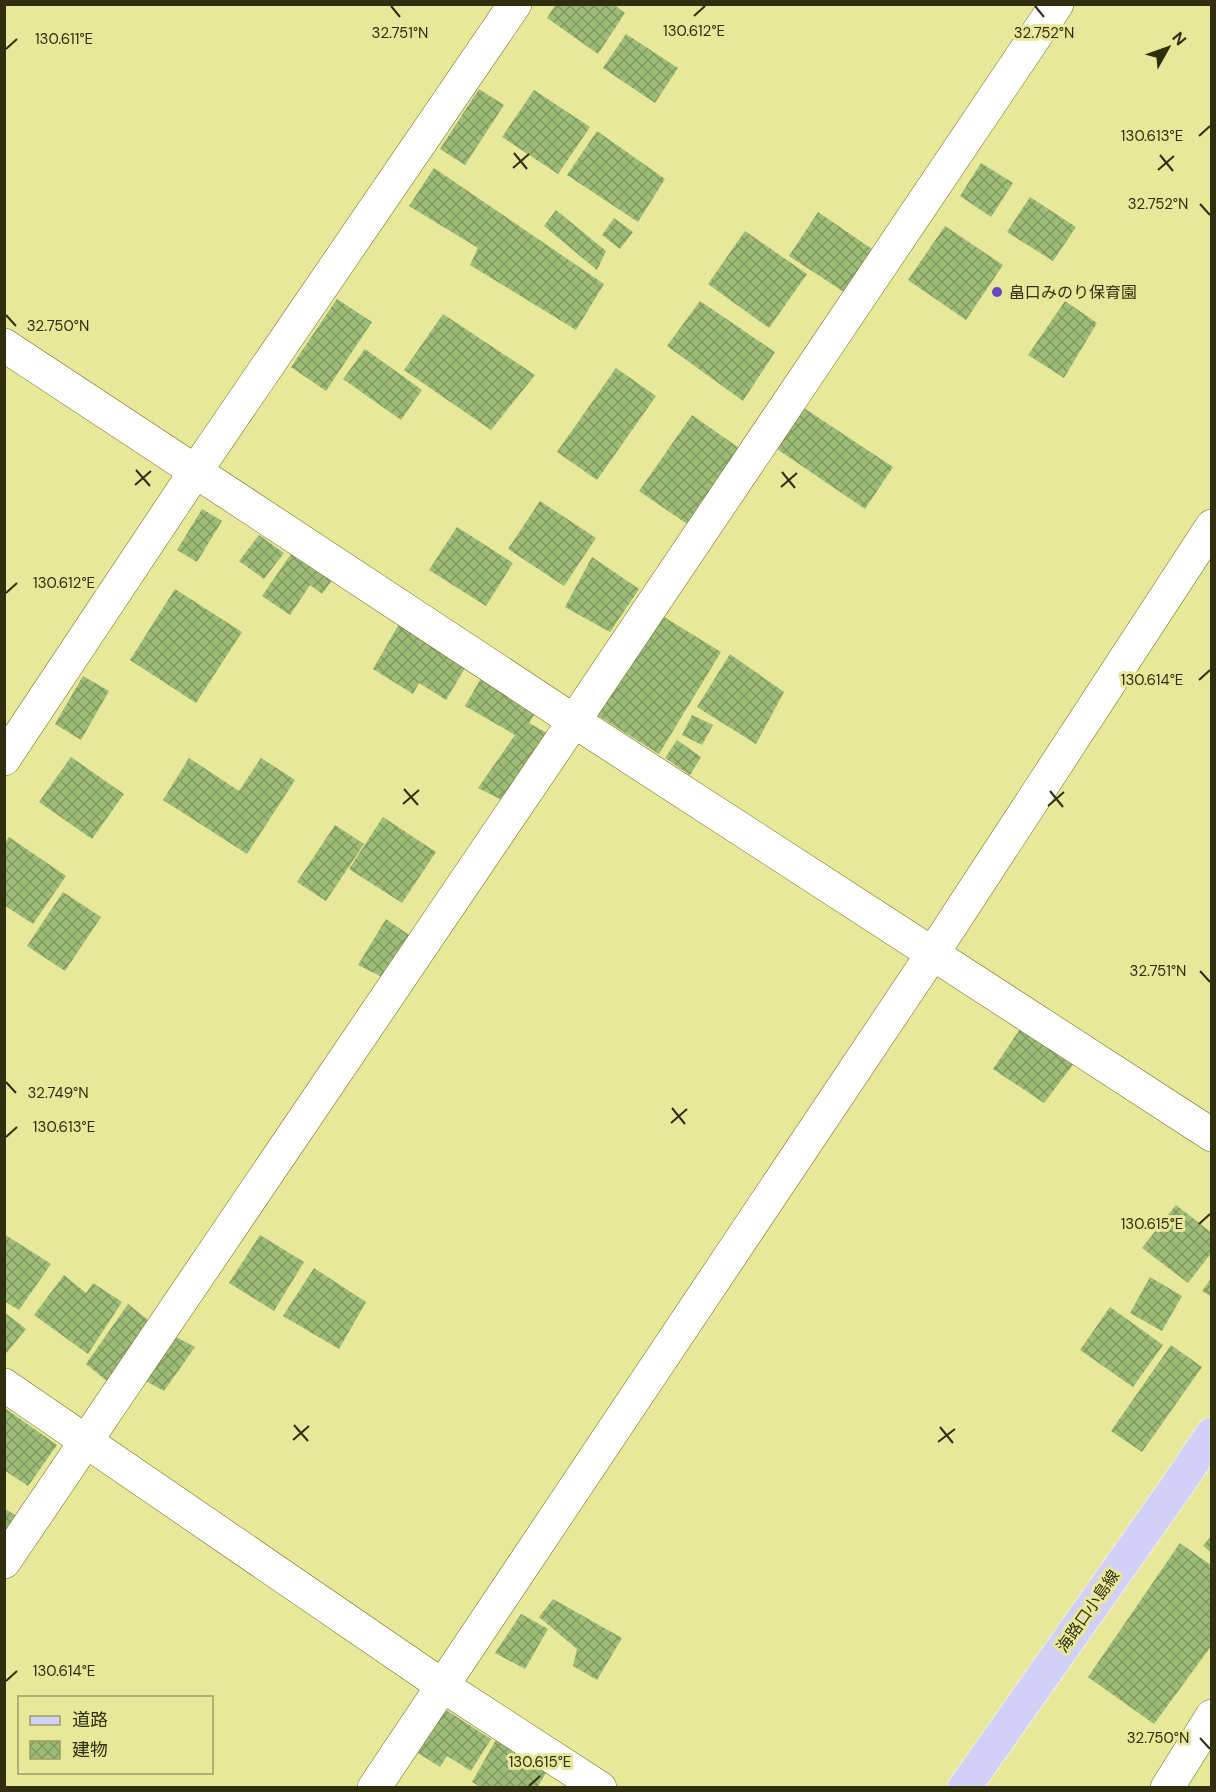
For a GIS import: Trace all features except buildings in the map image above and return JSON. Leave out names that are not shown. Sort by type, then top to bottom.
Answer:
[{"type":"main road","name":"海路口小島線","points":[[964,1788],[1212,1434]]},
{"type":"street","points":[[4,759],[195,472],[515,4]]},
{"type":"street","points":[[4,1562],[88,1441],[1057,4]]},
{"type":"street","points":[[4,345],[574,721],[1212,1135]]},
{"type":"street","points":[[374,1788],[933,953],[1212,526]]},
{"type":"street","points":[[4,1385],[443,1686],[600,1788]]},
{"type":"street","points":[[1167,1788],[1212,1716]]},
{"type":"place","name":"畠口みのり保育園","points":[[997,292]]}]
